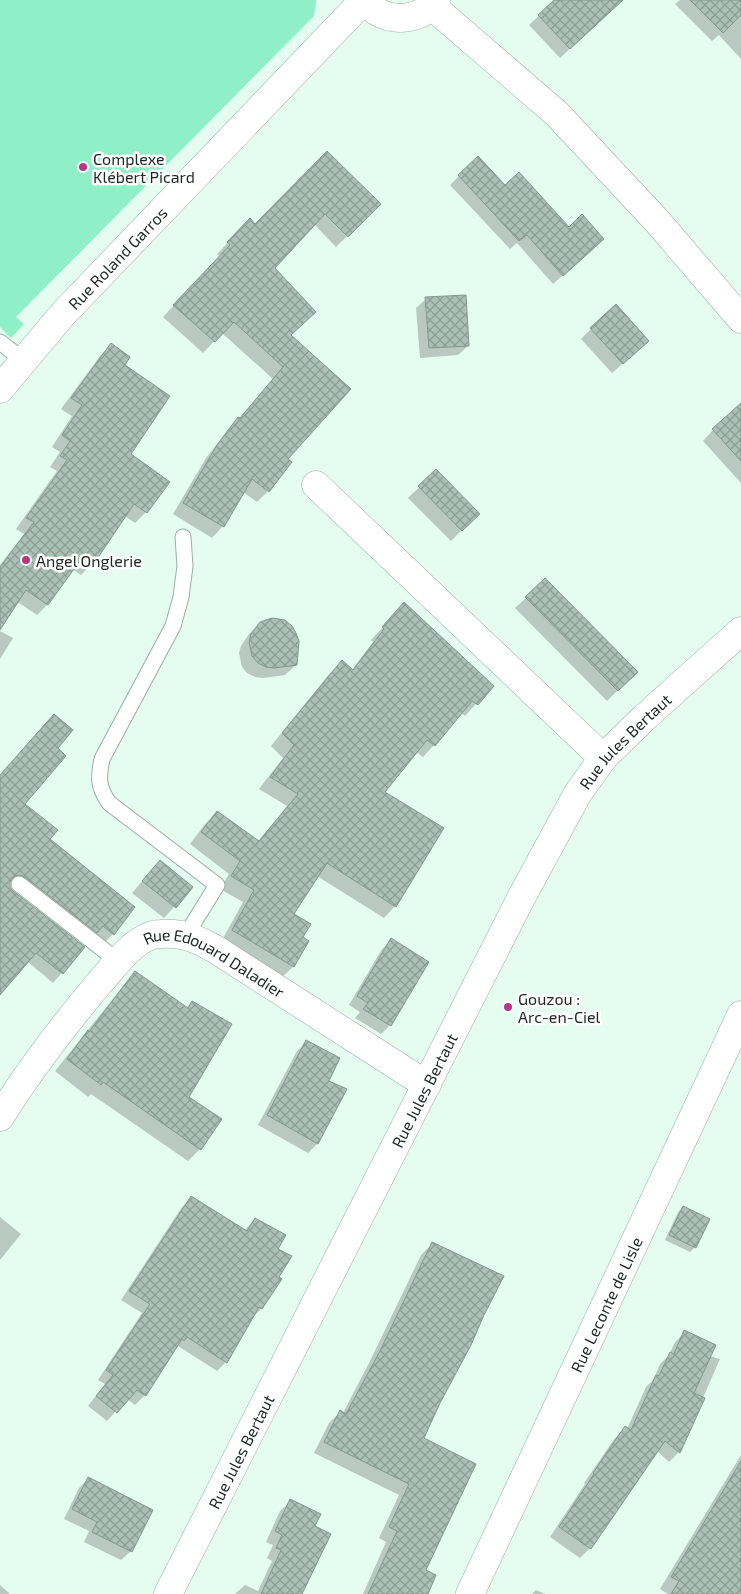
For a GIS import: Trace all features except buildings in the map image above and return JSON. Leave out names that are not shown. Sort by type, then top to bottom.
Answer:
[{"type":"street","points":[[364,0],[375,11],[389,17],[404,18],[419,14],[434,3],[557,114],[657,222],[741,319]]},
{"type":"street","name":"Rue Roland Garros","points":[[0,389],[23,360],[89,287],[364,0]]},
{"type":"street","points":[[316,485],[603,758]]},
{"type":"street","name":"Rue Jules Bertaut","points":[[168,1594],[521,898],[578,793],[603,758],[645,717],[741,631]]},
{"type":"street","name":"Rue Edouard Daladier","points":[[0,1117],[63,1026],[118,961],[138,942],[152,935],[173,933],[186,935],[215,949],[426,1085]]},
{"type":"street","name":"Rue Leconte de Lisle","points":[[470,1594],[741,1016]]},
{"type":"lane","points":[[0,342],[23,360]]},
{"type":"lane","points":[[183,537],[185,566],[181,597],[173,626],[102,758],[99,774],[101,791],[109,804],[217,885],[186,935]]},
{"type":"lane","points":[[19,884],[118,961]]},
{"type":"green space","name":"Complexe Klébert Picard","points":[[0,0],[316,0],[314,16],[16,317],[24,324],[11,338],[0,327]]},
{"type":"place","name":"Complexe Klébert Picard","points":[[83,167]]},
{"type":"place","name":"Angel Onglerie","points":[[26,560]]},
{"type":"place","name":"Gouzou : Arc-en-Ciel","points":[[508,1007]]}]
